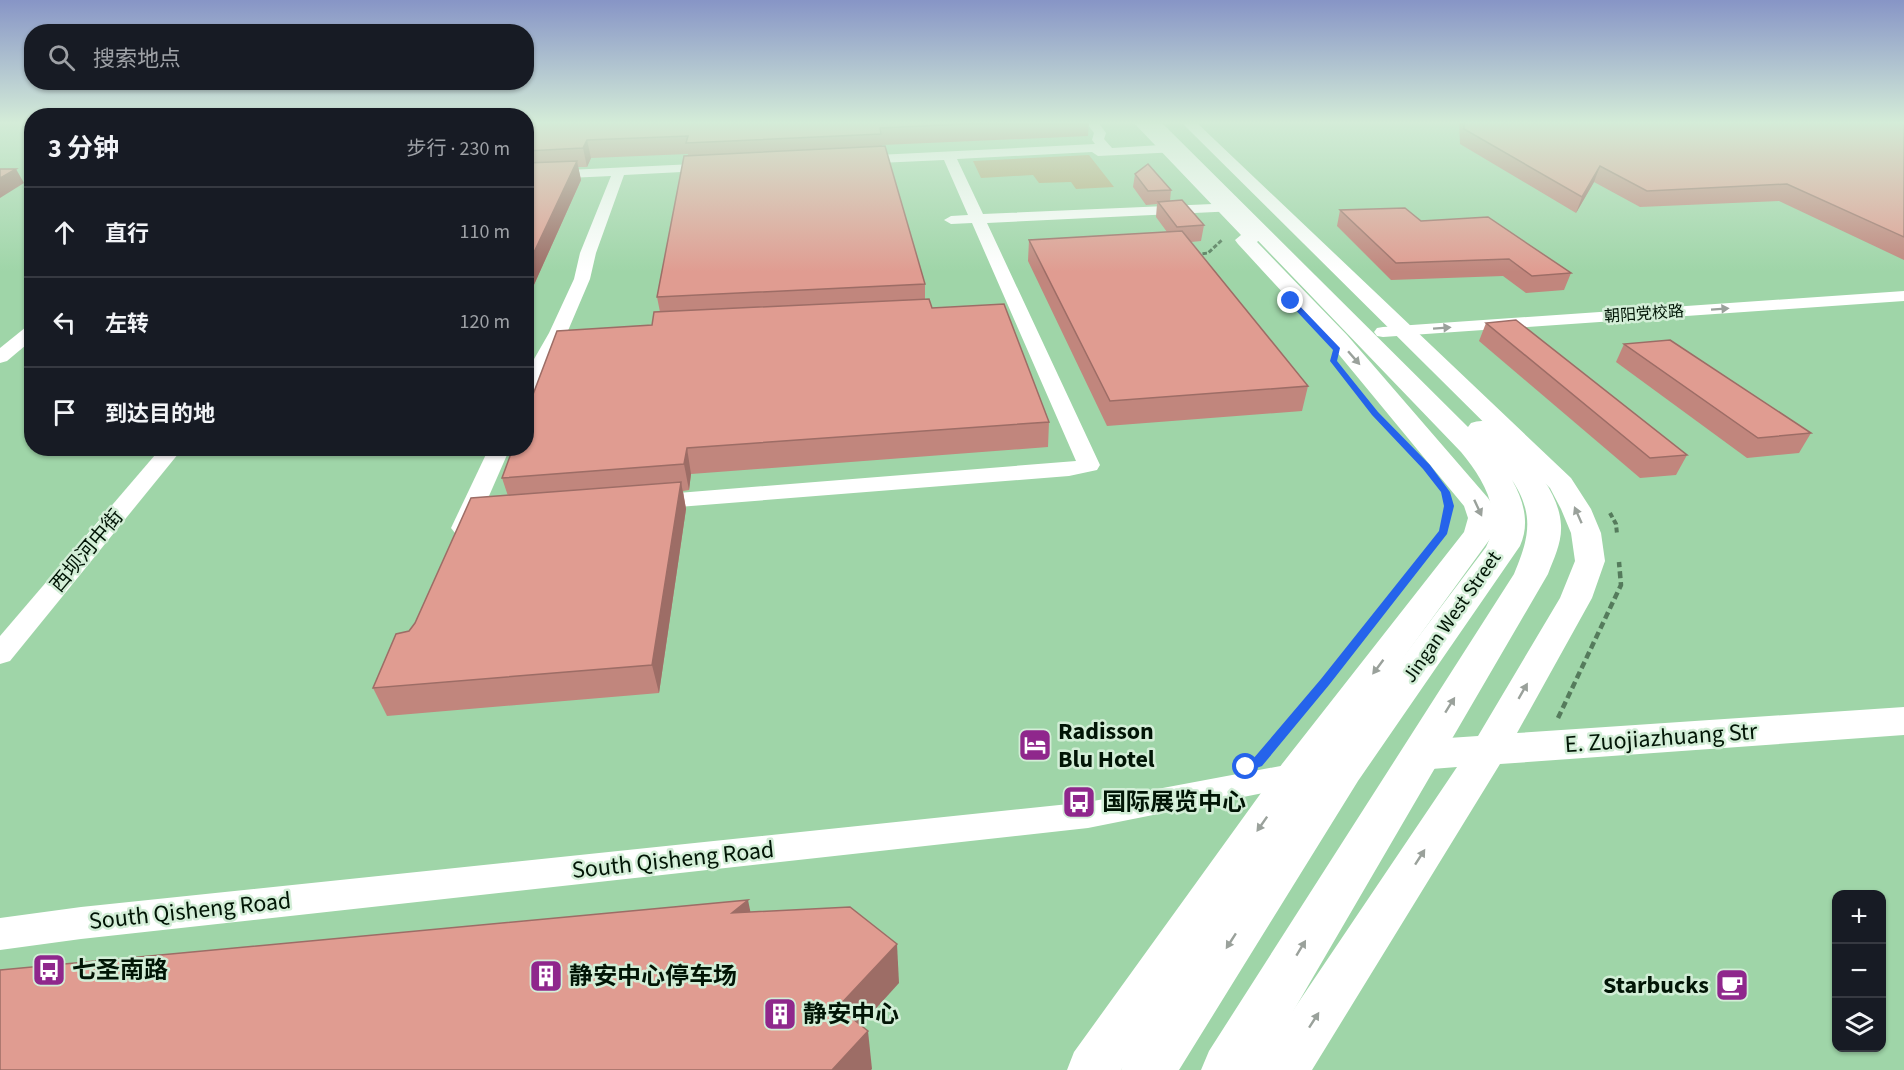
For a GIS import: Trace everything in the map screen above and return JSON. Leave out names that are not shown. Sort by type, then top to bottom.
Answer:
[{"type":"main road","name":"Jingan West Street","points":[[1148,1070],[1343,769],[1489,567],[1506,540],[1510,513],[1499,483],[1490,468],[1471,446],[1230,208]]},
{"type":"main road","name":"Jingan West Street","points":[[1239,1050],[1531,574],[1544,542],[1544,510],[1530,483],[1511,459],[1393,332]]},
{"type":"street","points":[[534,176],[619,172],[588,253],[582,279],[558,333],[534,377]]},
{"type":"street","points":[[633,504],[1069,469],[1089,465],[956,172]]},
{"type":"street","points":[[1092,1070],[1296,775],[1479,533],[1483,518],[1478,504],[1339,340],[1245,240],[1253,237],[1206,172]]},
{"type":"street","points":[[1231,172],[1255,189],[1393,332],[1561,484],[1576,509],[1586,533],[1590,561],[1576,598],[1489,750],[1293,1066],[1239,1050]]},
{"type":"street","points":[[951,220],[1230,208]]},
{"type":"street","name":"朝阳党校路","points":[[1393,332],[1904,296]]},
{"type":"street","points":[[995,312],[1019,310]]},
{"type":"street","points":[[558,333],[582,332]]},
{"type":"street","points":[[0,357],[24,338]]},
{"type":"street","name":"西坝河中街","points":[[0,654],[167,456]]},
{"type":"street","points":[[455,546],[479,516],[498,456]]},
{"type":"street","name":"E. Zuojiazhuang Str","points":[[1419,755],[1904,721]]},
{"type":"street","name":"South Qisheng Road","points":[[0,934],[93,922],[1088,815],[1296,775],[1343,769]]},
{"type":"path","points":[[1258,762],[1444,532],[1449,506],[1447,499]]},
{"type":"path","points":[[1608,510],[1616,524],[1618,544]]},
{"type":"path","points":[[1566,721],[1557,718],[1621,585],[1619,555]]},
{"type":"shaded area","points":[[978,172],[1102,172],[1114,187],[1076,189],[1071,182],[1039,183],[1033,175],[981,178]]},
{"type":"building","points":[[0,172],[11,172],[0,178]]},
{"type":"building","points":[[534,172],[572,172],[534,252]]},
{"type":"building","points":[[681,172],[893,172],[925,284],[657,297]]},
{"type":"building","points":[[1155,172],[1171,190],[1148,191],[1135,174]]},
{"type":"building","points":[[1539,172],[1597,172],[1582,197]]},
{"type":"building","points":[[1611,172],[1904,172],[1904,237],[1787,184],[1647,191]]},
{"type":"building","points":[[1182,200],[1204,225],[1177,227],[1158,202]]},
{"type":"building","points":[[1405,208],[1421,221],[1488,217],[1571,273],[1532,276],[1509,259],[1396,263],[1340,210]]},
{"type":"building","points":[[1182,231],[1308,386],[1110,401],[1029,240]]},
{"type":"building","points":[[929,299],[932,308],[1004,304],[1049,422],[687,448],[684,464],[502,478],[510,456],[534,456],[534,392],[557,331],[652,325],[654,312]]},
{"type":"building","points":[[1516,320],[1687,455],[1650,458],[1486,323]]},
{"type":"building","points":[[1670,340],[1811,433],[1758,438],[1624,344]]},
{"type":"building","points":[[681,482],[652,665],[373,688],[396,634],[409,631],[415,623],[471,498]]},
{"type":"building","points":[[748,900],[732,913],[850,907],[897,944],[838,1007],[868,1031],[832,1070],[0,1070],[0,970]]},
{"type":"place","name":"Radisson Blu Hotel","points":[[1035,745]]},
{"type":"place","name":"国际展览中心","points":[[1079,802]]},
{"type":"place","name":"七圣南路","points":[[49,970]]},
{"type":"place","name":"静安中心停车场","points":[[546,976]]},
{"type":"place","name":"Starbucks","points":[[1732,985]]},
{"type":"place","name":"静安中心","points":[[780,1014]]},
{"type":"route","points":[[1246,767],[1258,762],[1444,532],[1449,506],[1446,492],[1426,467],[1375,414],[1334,361],[1337,350],[1291,301]]}]
